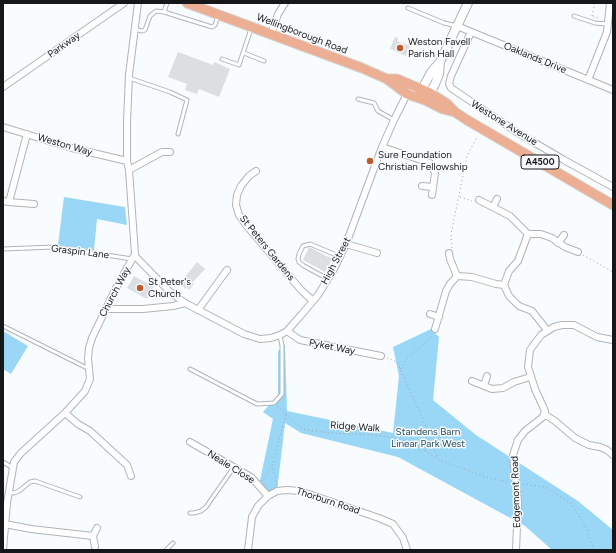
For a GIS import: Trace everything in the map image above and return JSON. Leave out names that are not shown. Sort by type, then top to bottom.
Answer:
[{"type":"main road","name":"Wellingborough Road","points":[[193,4],[387,78],[397,79],[424,93],[443,109],[454,112],[613,205]]},
{"type":"main road","name":"Wellingborough Road","points":[[387,78],[407,94],[424,93]]},
{"type":"street","name":"Parkway","points":[[3,87],[124,3]]},
{"type":"street","name":"Church Way","points":[[3,550],[5,503],[14,462],[21,453],[66,413],[85,391],[90,379],[88,358],[92,338],[115,290],[134,258],[136,251],[130,170],[127,161],[129,78],[138,3]]},
{"type":"street","points":[[271,34],[278,14],[285,3]]},
{"type":"street","points":[[424,93],[432,71],[440,62],[468,3]]},
{"type":"street","points":[[588,80],[607,32],[611,10],[610,3]]},
{"type":"street","name":"Oaklands Drive","points":[[457,26],[613,90]]},
{"type":"street","name":"Westone Avenue","points":[[471,32],[451,76],[449,84],[454,92],[522,135],[613,187]]},
{"type":"street","name":"High Street","points":[[134,258],[170,292],[185,303],[244,334],[260,339],[271,338],[287,331],[328,279],[340,257],[382,147],[407,94]]},
{"type":"street","name":"Weston Way","points":[[3,126],[72,148],[127,161]]},
{"type":"street","points":[[27,134],[6,202],[34,204]]},
{"type":"street","points":[[382,147],[430,163],[435,173],[432,195]]},
{"type":"street","points":[[130,170],[162,152],[170,152]]},
{"type":"street","name":"St Peters Gardens","points":[[256,171],[248,176],[237,195],[236,205],[239,215],[312,301]]},
{"type":"street","points":[[422,186],[432,187]]},
{"type":"street","points":[[493,207],[497,199]]},
{"type":"street","points":[[479,200],[510,216],[528,234],[541,234],[552,238],[565,247],[578,252]]},
{"type":"street","points":[[528,234],[518,261],[510,271],[504,285],[509,296],[519,306],[532,311],[547,330]]},
{"type":"street","points":[[558,243],[564,235]]},
{"type":"street","points":[[346,244],[377,254]]},
{"type":"street","points":[[449,253],[457,276]]},
{"type":"street","points":[[198,310],[228,270]]},
{"type":"street","points":[[457,276],[472,277],[504,285]]},
{"type":"street","points":[[435,329],[446,291],[457,276]]},
{"type":"street","points":[[106,309],[143,309],[173,306],[185,303]]},
{"type":"street","points":[[430,314],[439,316]]},
{"type":"street","points":[[613,340],[597,337],[574,325],[558,326],[547,330],[541,335],[530,350],[528,367],[530,377],[544,406],[544,414],[575,438],[589,445],[600,447],[613,455]]},
{"type":"street","name":"Pyket Way","points":[[287,331],[300,340],[380,356]]},
{"type":"street","points":[[484,386],[488,376]]},
{"type":"street","points":[[472,381],[492,389],[503,388],[514,382],[530,377]]},
{"type":"street","points":[[66,413],[78,424],[90,431],[127,465],[132,476]]},
{"type":"street","name":"Edgemont Road","points":[[516,550],[518,503],[513,455],[518,440],[525,431],[544,414]]},
{"type":"street","name":"Neale Close","points":[[190,442],[251,477],[268,496]]},
{"type":"street","name":"Thorburn Road","points":[[248,550],[252,517],[258,506],[268,496],[279,491],[287,490],[300,491],[393,524],[404,538],[407,550]]},
{"type":"street","points":[[5,524],[31,529],[93,536]]},
{"type":"street","points":[[95,547],[93,536],[97,528]]},
{"type":"lane","points":[[164,12],[167,3]]},
{"type":"lane","points":[[408,8],[444,23],[457,26]]},
{"type":"lane","points":[[134,29],[142,31],[145,30],[152,13],[156,11],[164,12],[212,27],[215,25],[219,14]]},
{"type":"lane","points":[[574,16],[590,22],[608,24]]},
{"type":"lane","points":[[241,70],[239,65],[252,27]]},
{"type":"lane","points":[[244,53],[264,61]]},
{"type":"lane","points":[[222,59],[239,65]]},
{"type":"lane","points":[[129,78],[170,92],[187,100],[178,134]]},
{"type":"lane","points":[[358,99],[374,103],[378,111],[394,120]]},
{"type":"lane","points":[[328,279],[299,262],[298,254],[303,246],[310,244],[340,257]]},
{"type":"lane","name":"Graspin Lane","points":[[3,249],[54,247],[134,258]]},
{"type":"lane","points":[[3,326],[89,369]]},
{"type":"lane","points":[[190,369],[257,404],[274,403],[282,394],[282,353],[280,335]]},
{"type":"lane","points":[[3,462],[13,468]]},
{"type":"lane","points":[[190,512],[194,513],[206,507],[234,467]]},
{"type":"lane","points":[[8,492],[19,491],[30,482],[35,482],[80,497]]},
{"type":"lane","points":[[166,550],[173,543]]},
{"type":"path","points":[[590,22],[595,3]]},
{"type":"path","points":[[449,253],[452,252],[451,234],[460,197],[467,156],[477,138]]},
{"type":"path","points":[[460,197],[473,201],[479,200]]},
{"type":"path","points":[[578,252],[578,254],[587,256],[594,262],[613,272]]},
{"type":"path","points":[[401,370],[406,359],[432,337],[435,329]]},
{"type":"path","points":[[380,356],[398,362],[438,459]]},
{"type":"path","name":"Ridge Walk","points":[[274,403],[302,429],[329,433],[374,435],[395,438],[414,444],[438,459],[489,478],[516,484],[545,487],[570,503],[584,523],[594,550]]},
{"type":"path","points":[[259,485],[272,466],[286,414]]},
{"type":"path","points":[[425,451],[431,441]]},
{"type":"path","points":[[272,466],[279,491]]},
{"type":"green space","points":[[64,197],[125,207],[127,225],[97,219],[94,250],[58,245]]},
{"type":"green space","name":"Standens Barn Linear Park West","points":[[431,329],[439,337],[433,400],[476,435],[578,501],[613,530],[613,550],[552,550],[525,526],[398,457],[301,433],[285,423],[277,491],[268,496],[259,485],[273,419],[263,412],[278,395],[278,351],[285,345],[287,411],[393,433],[399,376],[393,347]]},
{"type":"green space","points":[[3,331],[28,346],[11,374],[3,369]]},
{"type":"building","points":[[395,37],[398,38],[397,41],[410,46],[406,56],[390,49]]},
{"type":"building","points":[[178,52],[213,65],[214,62],[230,69],[219,97],[199,89],[197,94],[185,90],[187,84],[168,77]]},
{"type":"building","points":[[309,247],[332,259],[325,272],[303,260]]},
{"type":"building","points":[[197,262],[205,269],[192,283],[194,284],[189,290],[186,287],[185,289],[180,283]]},
{"type":"building","name":"St Peter's Church","points":[[134,276],[154,287],[147,299],[127,288]]},
{"type":"place","name":"Weston Favell Parish Hall","points":[[400,48]]},
{"type":"place","name":"Sure Foundation Christian Fellowship","points":[[370,161]]},
{"type":"place","name":"St Peter's Church","points":[[140,288]]}]
